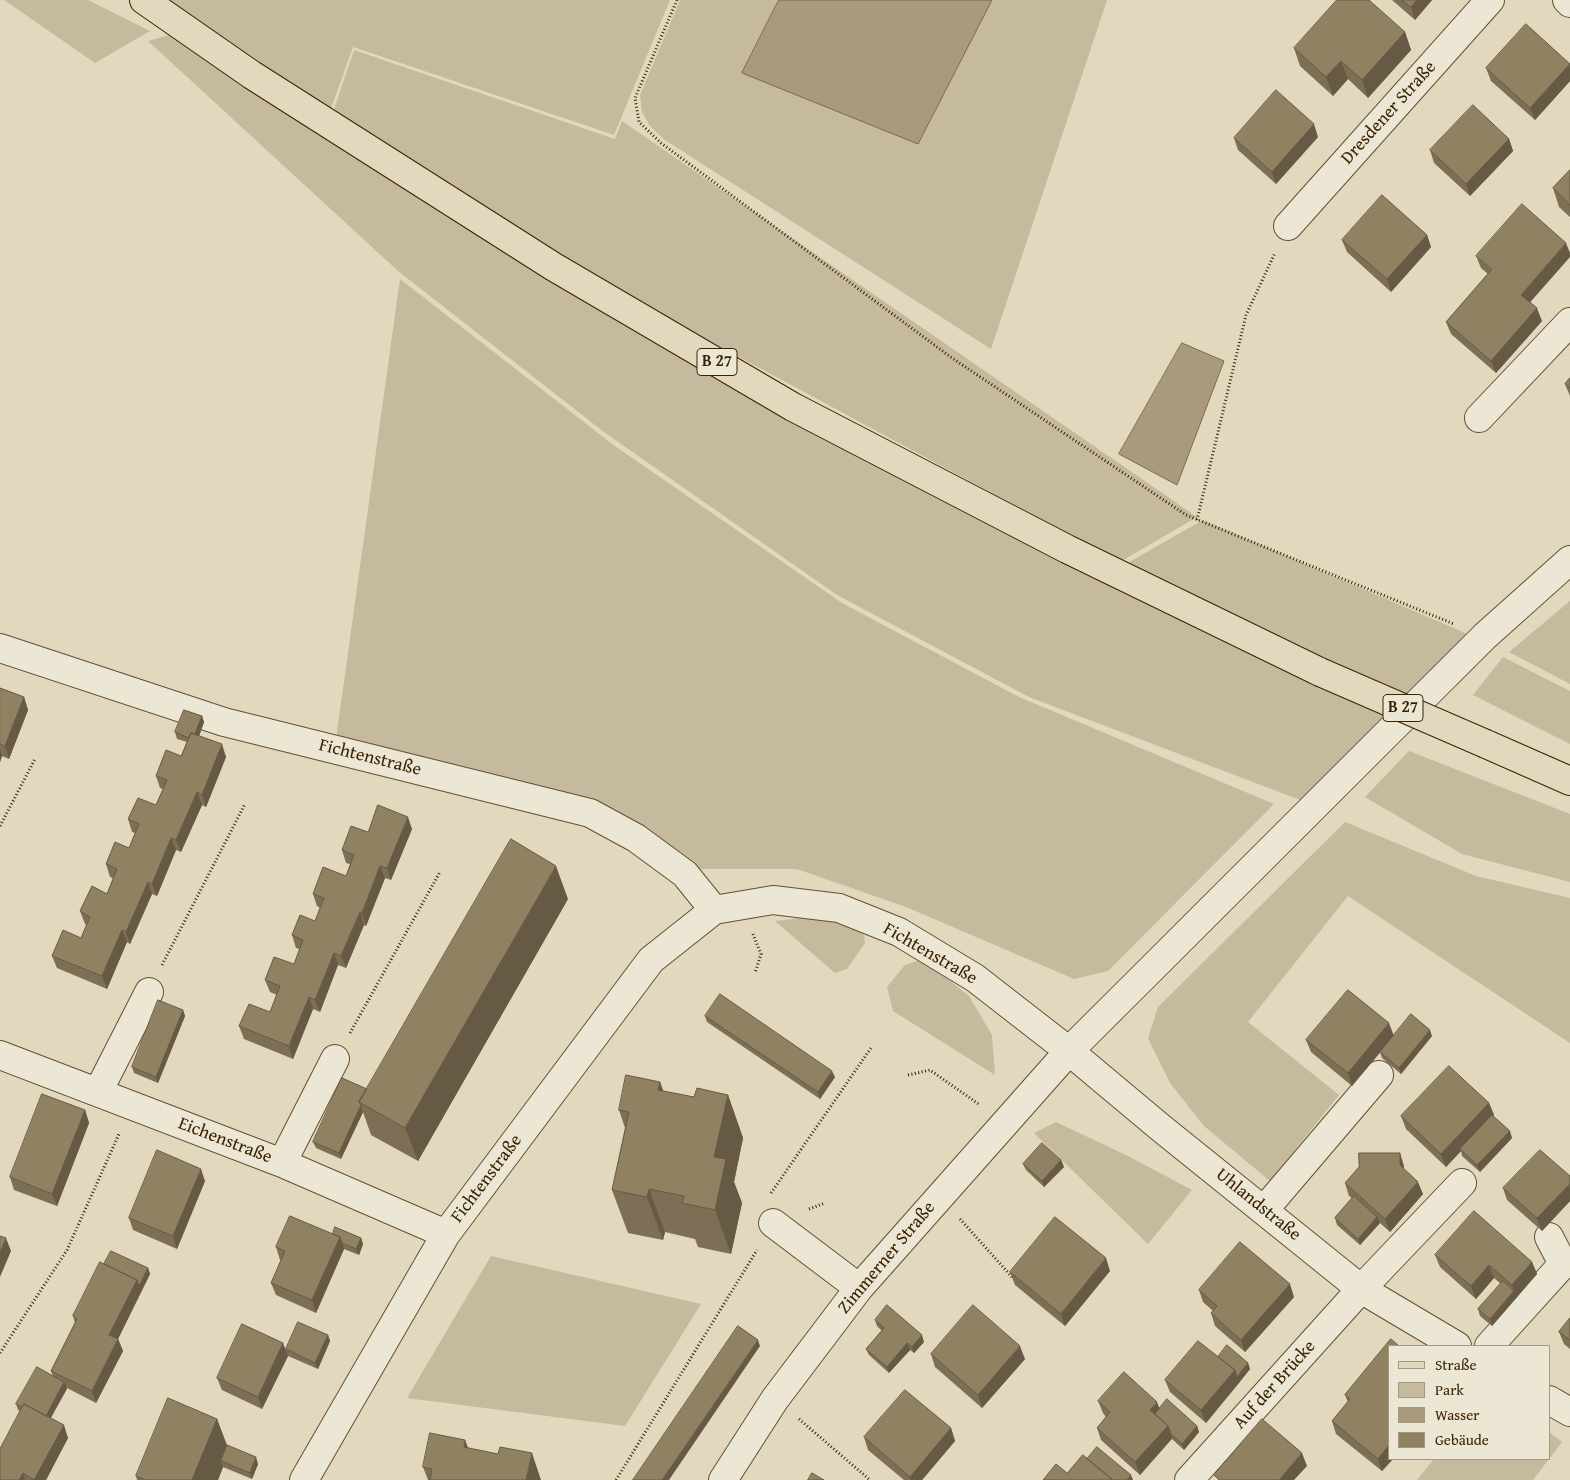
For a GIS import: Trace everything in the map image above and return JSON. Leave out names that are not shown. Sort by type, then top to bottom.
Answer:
[{"type":"main road","name":"B 27","points":[[144,0],[252,75],[554,267],[793,407],[1067,549],[1320,672],[1570,780]]},
{"type":"street","name":"Dresdener Straße","points":[[1288,226],[1490,0]]},
{"type":"street","points":[[1567,0],[1570,3]]},
{"type":"street","points":[[1479,418],[1570,322]]},
{"type":"street","name":"Zimmerner Straße","points":[[722,1480],[775,1399],[859,1288],[1069,1051],[1485,636],[1570,560]]},
{"type":"street","name":"Fichtenstraße","points":[[0,648],[224,722],[590,813],[636,838],[685,874],[714,910]]},
{"type":"street","name":"Fichtenstraße","points":[[304,1480],[446,1234],[651,960],[714,910],[773,900],[839,908],[899,932],[975,978],[1069,1051]]},
{"type":"street","points":[[98,1092],[148,992]]},
{"type":"street","name":"Uhlandstraße","points":[[1069,1051],[1361,1289],[1455,1345]]},
{"type":"street","name":"Eichenstraße","points":[[0,1054],[282,1163],[446,1234]]},
{"type":"street","points":[[282,1163],[335,1059]]},
{"type":"street","points":[[1264,1210],[1379,1074]]},
{"type":"street","name":"Auf der Brücke","points":[[1189,1480],[1361,1289],[1462,1184]]},
{"type":"street","points":[[773,1223],[859,1288]]},
{"type":"street","points":[[1490,1345],[1563,1264],[1549,1238]]},
{"type":"street","points":[[1550,1401],[1570,1412]]},
{"type":"path","points":[[677,0],[635,98],[639,122],[661,143],[952,358],[1186,515],[1485,636]]},
{"type":"path","points":[[1197,520],[1246,315],[1288,226]]},
{"type":"path","points":[[0,826],[35,759]]},
{"type":"path","points":[[148,992],[246,804]]},
{"type":"path","points":[[335,1059],[440,872]]},
{"type":"path","points":[[742,905],[761,954],[755,973]]},
{"type":"path","points":[[616,1480],[773,1223],[771,1192],[871,1048]]},
{"type":"path","points":[[908,1075],[930,1070],[1005,1123]]},
{"type":"path","points":[[0,1352],[67,1250],[132,1106]]},
{"type":"path","points":[[939,1196],[1012,1277]]},
{"type":"path","points":[[775,1399],[870,1480]]},
{"type":"green space","points":[[4,0],[88,0],[150,31],[95,63]]},
{"type":"green space","points":[[157,0],[670,0],[614,135],[353,47],[329,114]]},
{"type":"green space","points":[[680,0],[1107,0],[991,349],[665,140],[650,126],[642,112],[640,95]]},
{"type":"green space","points":[[172,34],[570,278],[1391,716],[1303,801],[1029,697],[837,595],[604,432],[398,271],[148,41]]},
{"type":"green space","points":[[354,50],[615,139],[622,121],[1197,517],[1120,562],[637,302],[331,118]]},
{"type":"green space","points":[[400,279],[612,444],[842,603],[1019,697],[1274,804],[1108,971],[1074,979],[906,907],[797,869],[695,869],[626,817],[336,739]]},
{"type":"green space","points":[[1203,520],[1472,636],[1407,700],[1124,565]]},
{"type":"green space","points":[[1570,601],[1570,684],[1509,652]]},
{"type":"green space","points":[[1503,657],[1570,691],[1570,744],[1473,695]]},
{"type":"green space","points":[[1409,751],[1570,814],[1570,882],[1462,854],[1365,797]]},
{"type":"green space","points":[[1345,822],[1476,876],[1570,898],[1570,1043],[1348,896],[1248,1022],[1339,1095],[1270,1181],[1204,1126],[1170,1083],[1148,1038],[1158,1007]]},
{"type":"green space","points":[[810,917],[842,919],[863,930],[865,943],[847,969],[835,973],[775,921]]},
{"type":"green space","points":[[923,959],[969,996],[992,1035],[995,1075],[893,1011],[887,987],[905,965]]},
{"type":"green space","points":[[1056,1122],[1130,1157],[1192,1190],[1148,1244],[1034,1133]]},
{"type":"green space","points":[[491,1256],[701,1304],[625,1426],[407,1398]]},
{"type":"green space","points":[[1550,1433],[1562,1442],[1550,1458]]},
{"type":"green space","points":[[1433,1460],[1548,1460],[1533,1480],[1417,1480]]},
{"type":"water","points":[[779,0],[992,0],[918,144],[742,73]]},
{"type":"water","points":[[1182,343],[1224,361],[1177,485],[1119,454]]},
{"type":"building","points":[[1337,0],[1369,0],[1405,32],[1362,80],[1341,61],[1326,77],[1294,48]]},
{"type":"building","points":[[1402,0],[1417,0],[1411,7]]},
{"type":"building","points":[[1526,24],[1570,64],[1530,108],[1486,68]]},
{"type":"building","points":[[1276,90],[1314,124],[1272,172],[1234,138]]},
{"type":"building","points":[[1473,105],[1509,139],[1466,184],[1430,150]]},
{"type":"building","points":[[1570,170],[1570,205],[1553,188]]},
{"type":"building","points":[[1382,195],[1427,235],[1387,279],[1342,240]]},
{"type":"building","points":[[1522,204],[1566,243],[1521,295],[1537,308],[1491,361],[1446,322],[1492,269],[1476,256]]},
{"type":"building","points":[[1570,378],[1570,388],[1565,384]]},
{"type":"building","points":[[0,688],[24,697],[5,746],[0,744]]},
{"type":"building","points":[[184,710],[202,716],[195,734],[191,733],[189,738],[175,732]]},
{"type":"building","points":[[191,733],[222,744],[202,795],[197,792],[176,840],[171,838],[152,884],[148,882],[126,932],[122,930],[102,976],[52,956],[63,930],[81,938],[90,917],[80,911],[92,886],[107,894],[117,869],[106,864],[115,842],[129,848],[139,824],[128,819],[138,798],[156,805],[167,780],[156,776],[166,750],[181,756]]},
{"type":"building","points":[[378,805],[408,817],[387,868],[380,866],[362,913],[360,912],[341,956],[334,953],[315,1000],[309,997],[289,1046],[239,1026],[249,1004],[270,1012],[280,986],[265,980],[274,957],[294,964],[303,940],[292,935],[300,915],[315,921],[324,898],[313,894],[323,867],[346,876],[354,855],[342,850],[351,826],[368,832]]},
{"type":"building","points":[[511,839],[556,866],[405,1128],[359,1102]]},
{"type":"building","points":[[1348,990],[1389,1023],[1348,1073],[1306,1040]]},
{"type":"building","points":[[720,994],[832,1071],[818,1092],[705,1016]]},
{"type":"building","points":[[158,1000],[183,1010],[156,1077],[132,1067]]},
{"type":"building","points":[[1411,1014],[1430,1030],[1399,1068],[1380,1052]]},
{"type":"building","points":[[1449,1066],[1489,1103],[1441,1154],[1401,1116]]},
{"type":"building","points":[[626,1075],[660,1082],[658,1090],[694,1097],[697,1088],[728,1095],[714,1157],[726,1159],[715,1210],[682,1203],[684,1196],[649,1189],[647,1197],[612,1190],[629,1112],[619,1110]]},
{"type":"building","points":[[342,1078],[367,1089],[359,1102],[361,1105],[339,1153],[313,1142]]},
{"type":"building","points":[[42,1094],[85,1110],[52,1194],[10,1177]]},
{"type":"building","points":[[1492,1115],[1510,1131],[1477,1165],[1460,1149]]},
{"type":"building","points":[[1042,1143],[1061,1160],[1042,1181],[1023,1164]]},
{"type":"building","points":[[157,1150],[201,1169],[173,1236],[129,1218]]},
{"type":"building","points":[[1540,1150],[1570,1176],[1570,1184],[1537,1218],[1503,1188]]},
{"type":"building","points":[[1359,1153],[1400,1153],[1400,1165],[1418,1182],[1385,1219],[1345,1183],[1359,1167]]},
{"type":"building","points":[[1354,1196],[1377,1217],[1358,1239],[1335,1218]]},
{"type":"building","points":[[1474,1211],[1532,1262],[1512,1285],[1489,1265],[1471,1286],[1435,1255]]},
{"type":"building","points":[[290,1216],[340,1237],[312,1300],[271,1283],[285,1251],[276,1247]]},
{"type":"building","points":[[1055,1217],[1106,1258],[1061,1314],[1010,1272]]},
{"type":"building","points":[[335,1227],[361,1238],[356,1249],[342,1243],[340,1237],[333,1234]]},
{"type":"building","points":[[0,1236],[6,1238],[0,1253]]},
{"type":"building","points":[[1240,1242],[1290,1284],[1241,1340],[1211,1313],[1217,1306],[1199,1290]]},
{"type":"building","points":[[111,1251],[148,1268],[139,1286],[137,1280],[104,1264]]},
{"type":"building","points":[[100,1262],[137,1280],[109,1335],[118,1339],[92,1391],[51,1371],[77,1319],[73,1316]]},
{"type":"building","points":[[1503,1281],[1514,1291],[1490,1319],[1478,1309]]},
{"type":"building","points":[[887,1305],[922,1335],[912,1347],[907,1343],[887,1367],[866,1349],[884,1328],[875,1320]]},
{"type":"building","points":[[973,1305],[1020,1346],[978,1395],[931,1354]]},
{"type":"building","points":[[1570,1318],[1570,1340],[1559,1332]]},
{"type":"building","points":[[298,1322],[328,1335],[315,1363],[286,1349]]},
{"type":"building","points":[[242,1324],[283,1343],[258,1397],[217,1378]]},
{"type":"building","points":[[738,1326],[758,1340],[662,1480],[633,1480]]},
{"type":"building","points":[[1391,1339],[1398,1345],[1388,1345],[1388,1446],[1378,1459],[1332,1421],[1350,1399],[1345,1395]]},
{"type":"building","points":[[1198,1341],[1235,1370],[1201,1410],[1165,1380]]},
{"type":"building","points":[[1227,1345],[1248,1363],[1237,1377],[1235,1370],[1218,1357]]},
{"type":"building","points":[[37,1367],[64,1382],[46,1416],[24,1404],[22,1407],[16,1404]]},
{"type":"building","points":[[1124,1372],[1157,1402],[1150,1410],[1168,1426],[1135,1462],[1097,1428],[1110,1412],[1098,1401]]},
{"type":"building","points":[[905,1390],[951,1428],[910,1477],[864,1437]]},
{"type":"building","points":[[168,1398],[217,1419],[192,1480],[145,1480],[136,1476]]},
{"type":"building","points":[[1167,1399],[1197,1426],[1182,1444],[1171,1434],[1168,1426],[1155,1414]]},
{"type":"building","points":[[24,1404],[64,1425],[34,1480],[23,1473],[19,1480],[0,1480],[0,1449]]},
{"type":"building","points":[[1262,1419],[1302,1453],[1279,1480],[1219,1480],[1214,1475]]},
{"type":"building","points":[[430,1433],[465,1440],[464,1447],[498,1454],[500,1447],[532,1453],[526,1480],[430,1480],[432,1469],[423,1467]]},
{"type":"building","points":[[227,1445],[256,1457],[250,1473],[221,1461]]},
{"type":"building","points":[[1097,1447],[1131,1475],[1127,1480],[1113,1480],[1087,1459]]},
{"type":"building","points":[[1083,1455],[1113,1480],[1043,1480],[1056,1464],[1067,1473]]},
{"type":"building","points":[[812,1473],[824,1480],[808,1480]]}]
